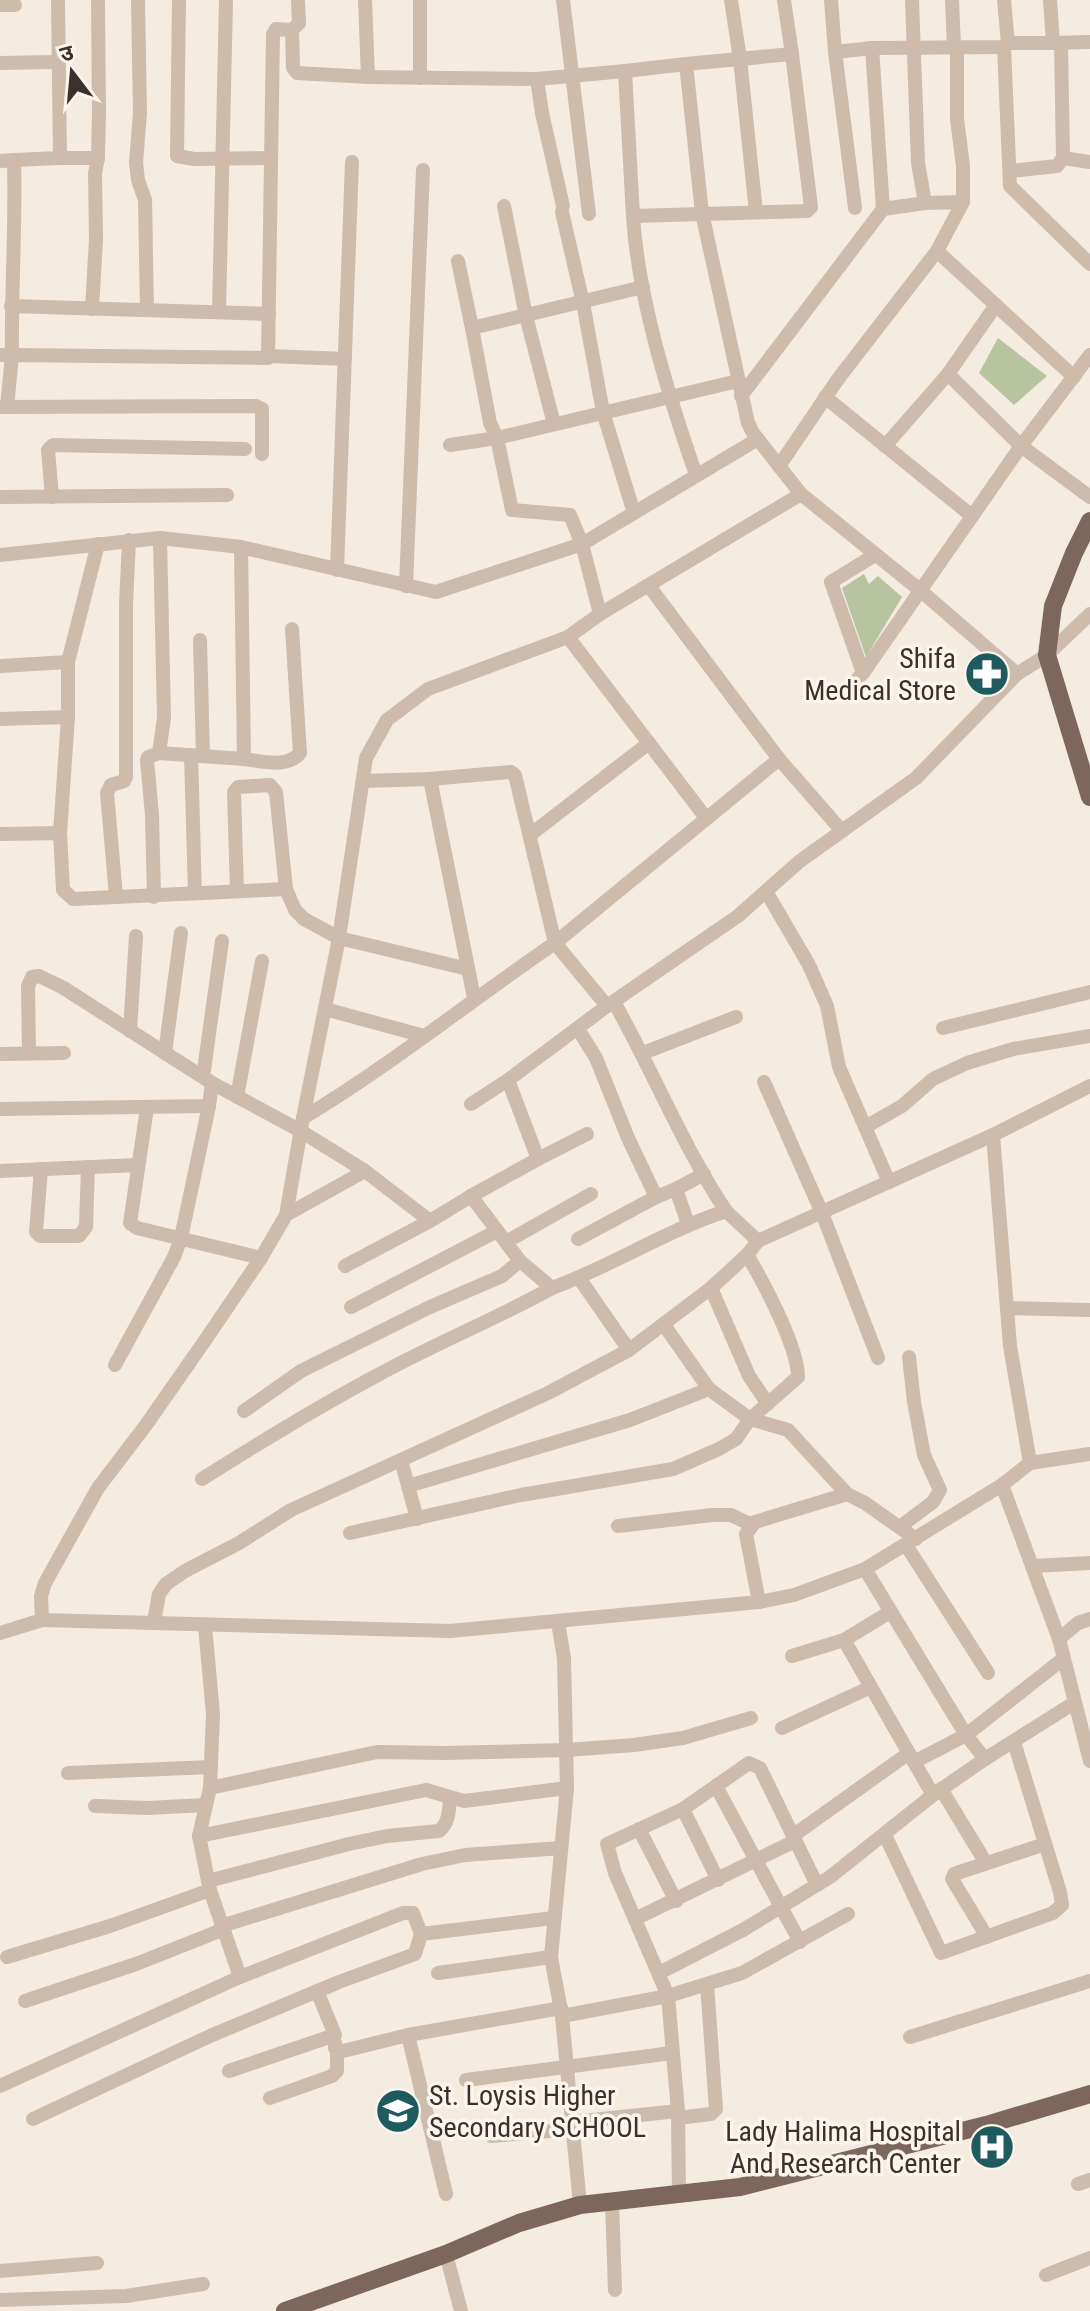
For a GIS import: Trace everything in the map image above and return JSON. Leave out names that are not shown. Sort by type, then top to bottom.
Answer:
[{"type":"main road","points":[[1090,521],[1053,606],[1047,655],[1090,797]]},
{"type":"main road","points":[[285,2311],[446,2254],[519,2223],[580,2205],[679,2195],[767,2180],[986,2125],[1090,2094]]},
{"type":"street","points":[[58,0],[60,158]]},
{"type":"street","points":[[92,309],[96,239],[95,173],[98,158],[98,0]]},
{"type":"street","points":[[138,0],[140,113],[136,163],[144,194],[147,310]]},
{"type":"street","points":[[179,0],[177,154],[194,159],[271,158]]},
{"type":"street","points":[[219,311],[226,0]]},
{"type":"street","points":[[298,0],[299,23],[292,30],[293,68],[297,73],[537,79],[792,54]]},
{"type":"street","points":[[365,0],[368,77]]},
{"type":"street","points":[[420,0],[420,78]]},
{"type":"street","points":[[563,0],[589,214]]},
{"type":"street","points":[[731,0],[756,212]]},
{"type":"street","points":[[633,216],[807,211],[811,207],[784,0]]},
{"type":"street","points":[[831,0],[855,208]]},
{"type":"street","points":[[912,0],[918,163],[925,203]]},
{"type":"street","points":[[779,466],[825,397],[937,251],[963,202],[952,0]]},
{"type":"street","points":[[1004,0],[1010,186],[1090,264]]},
{"type":"street","points":[[1010,171],[1057,166],[1063,158],[1057,43],[1050,0]]},
{"type":"street","points":[[270,356],[273,34],[276,29],[292,30]]},
{"type":"street","points":[[835,52],[872,48],[1090,42]]},
{"type":"street","points":[[450,445],[497,438],[671,396],[739,389],[883,209],[872,48]]},
{"type":"street","points":[[0,63],[57,62]]},
{"type":"street","points":[[686,64],[702,213],[748,423],[801,494],[1017,674]]},
{"type":"street","points":[[625,71],[636,255],[671,396],[696,475]]},
{"type":"street","points":[[537,79],[603,412],[634,513]]},
{"type":"street","points":[[98,158],[7,160],[16,202],[4,407],[256,406],[262,409],[264,416],[262,454]]},
{"type":"street","points":[[1063,158],[1090,162]]},
{"type":"street","points":[[337,570],[352,162]]},
{"type":"street","points":[[406,586],[423,170]]},
{"type":"street","points":[[883,209],[963,202]]},
{"type":"street","points":[[504,206],[526,316],[554,424]]},
{"type":"street","points":[[937,251],[1074,377]]},
{"type":"street","points":[[458,261],[490,423],[497,438],[512,510],[570,515],[582,544],[600,614]]},
{"type":"street","points":[[472,328],[643,287]]},
{"type":"street","points":[[8,299],[92,309],[269,314]]},
{"type":"street","points":[[885,446],[948,374],[996,305]]},
{"type":"street","points":[[6,355],[345,359]]},
{"type":"street","points":[[845,692],[863,673],[1021,446],[1090,355]]},
{"type":"street","points":[[948,374],[1021,446],[1090,497]]},
{"type":"street","points":[[825,397],[972,516]]},
{"type":"street","points":[[0,555],[160,538],[241,547],[436,592],[582,544],[758,439]]},
{"type":"street","points":[[52,497],[48,450],[53,445],[245,449]]},
{"type":"street","points":[[42,1620],[41,1596],[45,1583],[98,1488],[146,1425],[261,1258],[286,1215],[339,938],[366,758],[387,720],[428,689],[568,637],[600,614],[801,494]]},
{"type":"street","points":[[0,497],[227,495]]},
{"type":"street","points":[[159,753],[164,718],[160,538]]},
{"type":"street","points":[[116,896],[107,793],[111,785],[124,781],[126,777],[129,540]]},
{"type":"street","points":[[98,544],[68,662],[68,717],[60,833],[63,890],[73,899],[286,889]]},
{"type":"street","points":[[241,547],[244,759]]},
{"type":"street","points":[[863,673],[831,582],[875,555]]},
{"type":"street","points":[[649,586],[779,759],[842,831]]},
{"type":"street","points":[[471,1104],[738,916],[800,861],[916,778],[1017,674],[1047,655],[1090,614]]},
{"type":"street","points":[[154,897],[148,757],[159,753],[280,762],[295,759],[300,753],[292,629]]},
{"type":"street","points":[[568,637],[706,818]]},
{"type":"street","points":[[195,893],[200,640]]},
{"type":"street","points":[[0,666],[68,662]]},
{"type":"street","points":[[0,719],[68,717]]},
{"type":"street","points":[[530,835],[649,743]]},
{"type":"street","points":[[301,1124],[555,943],[779,759]]},
{"type":"street","points":[[363,781],[511,772],[517,778],[555,943],[610,1004],[643,1053],[726,1211],[758,1241]]},
{"type":"street","points":[[430,779],[474,998]]},
{"type":"street","points":[[237,891],[234,792],[238,787],[270,785],[276,792],[286,889],[295,910],[304,919],[339,938],[468,969]]},
{"type":"street","points":[[0,834],[60,833]]},
{"type":"street","points":[[767,893],[809,965],[827,1006],[839,1067],[889,1182]]},
{"type":"street","points":[[165,1053],[181,933]]},
{"type":"street","points":[[130,1031],[136,936]]},
{"type":"street","points":[[115,1365],[174,1257],[181,1238],[209,1106],[208,1080],[222,941]]},
{"type":"street","points":[[237,1097],[262,961]]},
{"type":"street","points":[[29,1053],[28,986],[32,977],[39,976],[62,987],[237,1097],[301,1124],[430,1221]]},
{"type":"street","points":[[943,1028],[1090,992]]},
{"type":"street","points":[[325,1009],[424,1036]]},
{"type":"street","points":[[643,1053],[736,1017]]},
{"type":"street","points":[[578,1029],[596,1058],[656,1197]]},
{"type":"street","points":[[867,1126],[902,1106],[933,1079],[967,1063],[1013,1049],[1090,1036]]},
{"type":"street","points":[[0,1054],[64,1053]]},
{"type":"street","points":[[508,1080],[538,1159]]},
{"type":"street","points":[[764,1082],[822,1213],[878,1358]]},
{"type":"street","points":[[154,1622],[159,1594],[166,1584],[185,1571],[239,1543],[291,1510],[535,1399],[629,1350],[711,1288],[758,1241],[993,1135],[1090,1086]]},
{"type":"street","points":[[0,1109],[209,1106]]},
{"type":"street","points":[[147,1108],[130,1223],[133,1227],[261,1258]]},
{"type":"street","points":[[345,1266],[587,1134]]},
{"type":"street","points":[[993,1135],[1010,1346],[1030,1463]]},
{"type":"street","points":[[0,1171],[138,1165]]},
{"type":"street","points":[[41,1169],[36,1232],[40,1236],[79,1236],[86,1227],[88,1167]]},
{"type":"street","points":[[286,1215],[365,1171]]},
{"type":"street","points":[[578,1239],[704,1174]]},
{"type":"street","points":[[676,1189],[688,1224]]},
{"type":"street","points":[[351,1307],[591,1194]]},
{"type":"street","points":[[471,1196],[520,1261],[552,1288]]},
{"type":"street","points":[[202,1479],[282,1428],[463,1331],[500,1317],[552,1288],[579,1278],[688,1224],[726,1211]]},
{"type":"street","points":[[350,1533],[521,1495],[673,1469],[736,1439],[750,1419],[798,1377],[798,1365],[760,1276],[747,1255]]},
{"type":"street","points":[[244,1411],[301,1371],[417,1313],[502,1276],[520,1261]]},
{"type":"street","points":[[579,1278],[629,1350]]},
{"type":"street","points":[[711,1288],[749,1376],[768,1404]]},
{"type":"street","points":[[1007,1308],[1090,1310]]},
{"type":"street","points":[[664,1325],[709,1389],[750,1419],[788,1430],[847,1494],[901,1526],[988,1673]]},
{"type":"street","points":[[901,1526],[933,1502],[940,1490],[924,1455],[909,1357]]},
{"type":"street","points":[[408,1486],[630,1420],[709,1389]]},
{"type":"street","points":[[0,1633],[42,1620],[450,1631],[759,1602],[794,1595],[865,1569],[1002,1485],[1030,1463],[1090,1454]]},
{"type":"street","points":[[401,1460],[417,1519]]},
{"type":"street","points":[[1002,1485],[1059,1639],[1090,1761]]},
{"type":"street","points":[[759,1602],[746,1534],[752,1525],[847,1494]]},
{"type":"street","points":[[618,1526],[712,1515],[731,1515],[752,1525]]},
{"type":"street","points":[[1032,1566],[1090,1563]]},
{"type":"street","points":[[865,1569],[966,1735],[985,1759]]},
{"type":"street","points":[[792,1656],[844,1640],[890,1612]]},
{"type":"street","points":[[1059,1639],[1078,1623],[1090,1619]]},
{"type":"street","points":[[558,1622],[564,1658],[567,1788],[551,1957],[562,2012],[580,2205]]},
{"type":"street","points":[[205,1626],[213,1714],[210,1788],[199,1836],[209,1886],[240,1977]]},
{"type":"street","points":[[844,1640],[911,1758],[986,1863]]},
{"type":"street","points":[[635,1919],[758,1861],[911,1758],[966,1735],[1063,1659]]},
{"type":"street","points":[[782,1728],[871,1687]]},
{"type":"street","points":[[659,1973],[743,1930],[817,1885],[937,1792],[1074,1703]]},
{"type":"street","points":[[210,1788],[377,1752],[567,1750],[634,1745],[683,1738],[751,1718]]},
{"type":"street","points":[[885,1835],[941,1953],[1053,1913],[1062,1905],[1014,1742]]},
{"type":"street","points":[[679,2195],[678,2115],[668,1996],[615,1873],[607,1844],[683,1809],[749,1763],[760,1768],[817,1885]]},
{"type":"street","points":[[68,1773],[211,1767]]},
{"type":"street","points":[[716,1786],[800,1942]]},
{"type":"street","points":[[199,1836],[426,1790],[464,1801],[567,1788]]},
{"type":"street","points":[[7,1957],[110,1926],[209,1886],[349,1844],[387,1836],[439,1831],[448,1818],[450,1798]]},
{"type":"street","points":[[95,1806],[147,1808],[206,1805]]},
{"type":"street","points":[[683,1809],[718,1880]]},
{"type":"street","points":[[639,1829],[676,1901]]},
{"type":"street","points":[[987,1937],[952,1876],[1045,1844]]},
{"type":"street","points":[[25,2001],[136,1964],[222,1928],[422,1864],[465,1855],[561,1848]]},
{"type":"street","points":[[0,2086],[240,1977],[403,1913],[413,1913],[421,1934],[415,1954],[210,2036],[33,2119]]},
{"type":"street","points":[[337,2052],[408,2035],[668,1996],[742,1973],[848,1914]]},
{"type":"street","points":[[421,1934],[553,1918]]},
{"type":"street","points":[[438,1973],[551,1957]]},
{"type":"street","points":[[910,2037],[1090,1981]]},
{"type":"street","points":[[491,2136],[574,2125],[711,2114],[716,2109],[707,1984]]},
{"type":"street","points":[[270,2098],[332,2076],[337,2071],[335,2035],[317,1991]]},
{"type":"street","points":[[229,2071],[335,2035]]},
{"type":"street","points":[[408,2035],[446,2194]]},
{"type":"street","points":[[466,2080],[672,2053]]},
{"type":"street","points":[[612,2202],[615,2290]]},
{"type":"street","points":[[446,2254],[461,2311]]},
{"type":"street","points":[[1046,2275],[1090,2258]]},
{"type":"street","points":[[0,2271],[97,2263]]},
{"type":"street","points":[[0,2300],[126,2296],[203,2284]]},
{"type":"green space","points":[[998,338],[1047,376],[1014,405],[979,373]]},
{"type":"green space","points":[[864,574],[869,584],[878,576],[902,597],[866,657],[842,588]]},
{"type":"place","name":"Shifa Medical Store","points":[[987,674]]},
{"type":"place","name":"St. Loysis Higher Secondary SCHOOL","points":[[398,2111]]},
{"type":"place","name":"Lady Halima Hospital And Research Center","points":[[992,2147]]}]
